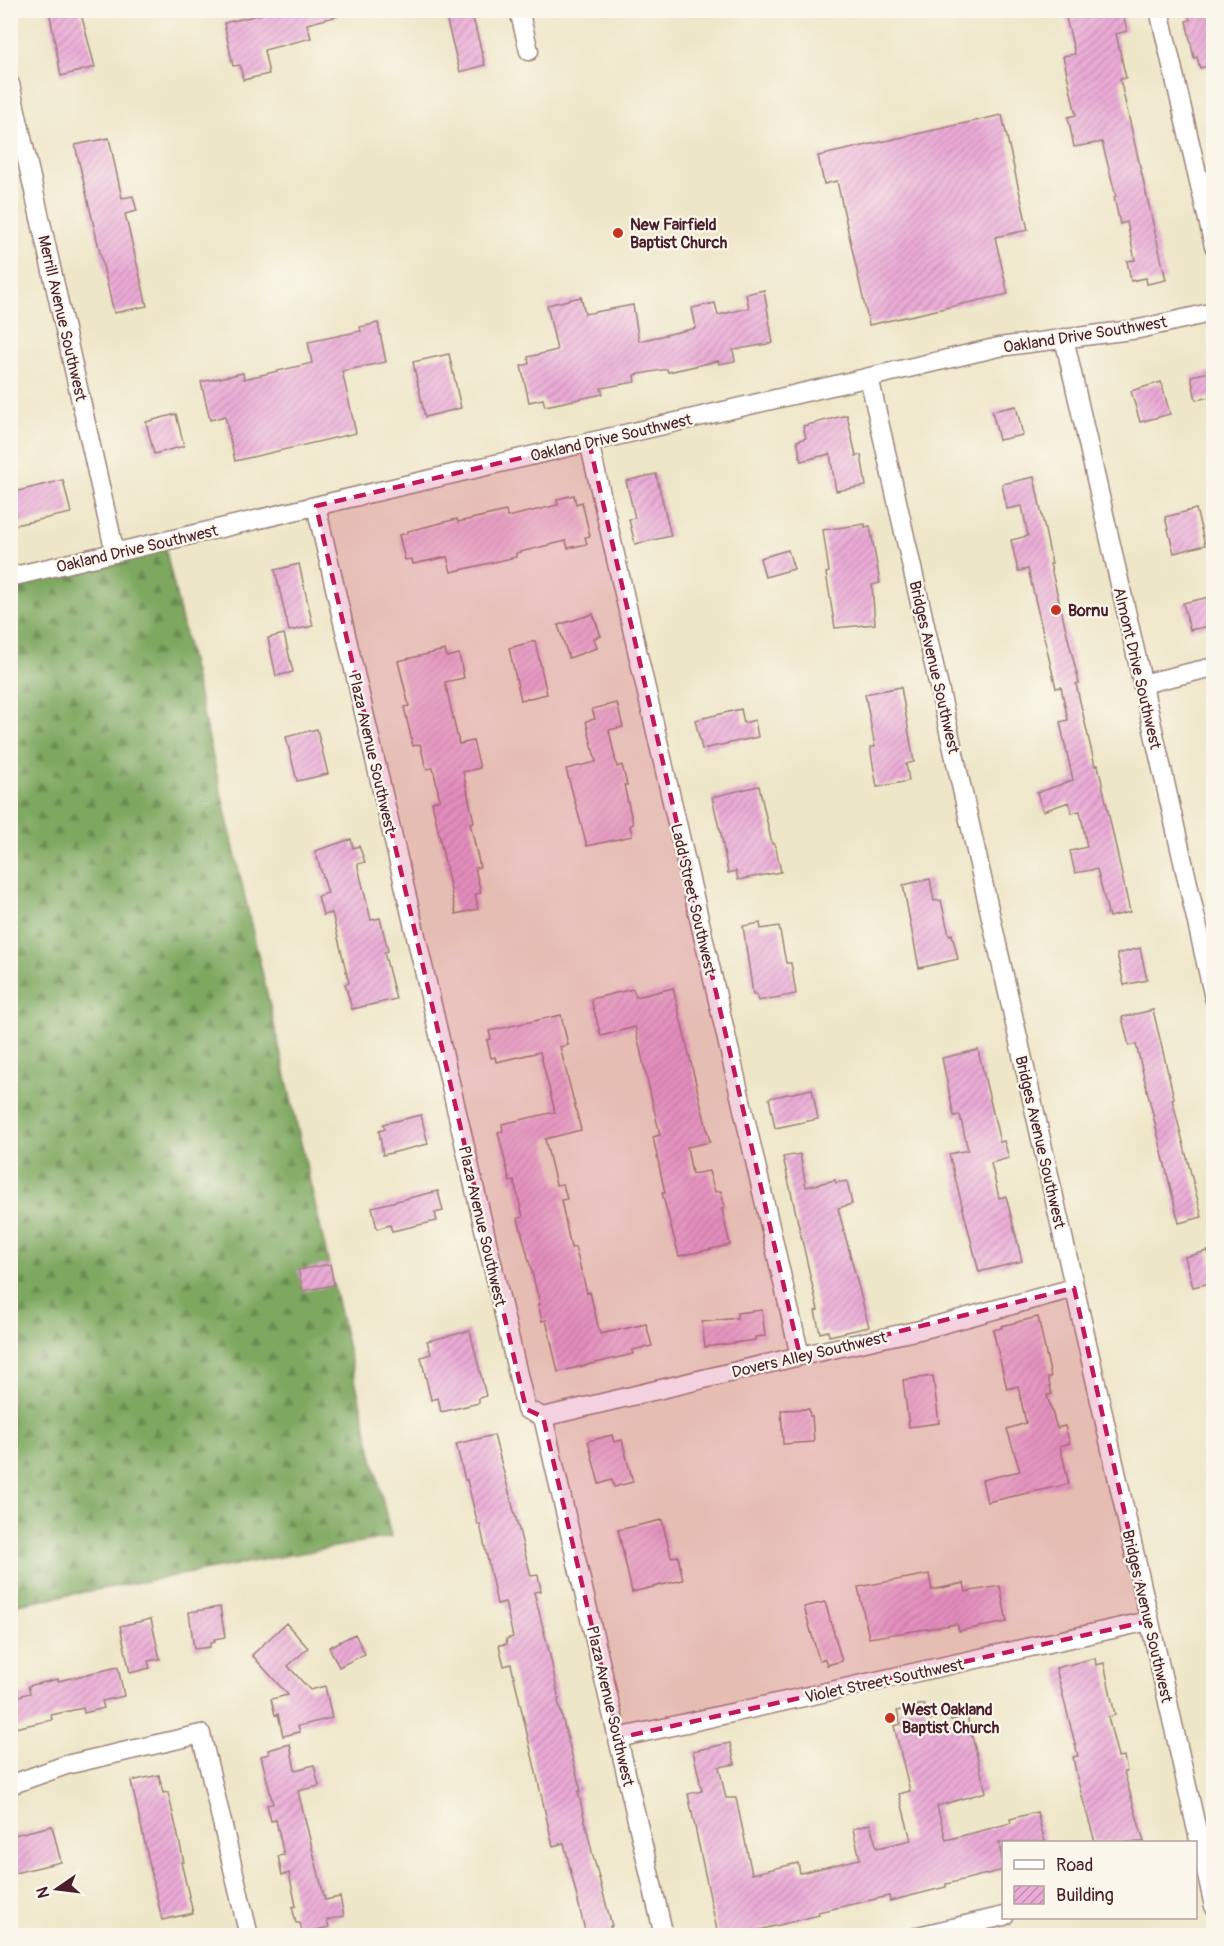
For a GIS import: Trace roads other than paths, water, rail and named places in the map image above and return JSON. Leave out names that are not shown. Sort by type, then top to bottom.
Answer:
[{"type":"street","points":[[519,10],[529,51]]},
{"type":"street","points":[[1159,10],[1214,246]]},
{"type":"street","name":"Merrill Avenue Southwest","points":[[10,84],[14,120],[115,553]]},
{"type":"street","name":"Oakland Drive Southwest","points":[[10,577],[999,347],[1139,329],[1214,312]]},
{"type":"street","name":"Almont Drive Southwest","points":[[1064,338],[1213,995]]},
{"type":"street","name":"Bridges Avenue Southwest","points":[[869,377],[1149,1621],[1195,1841]]},
{"type":"street","name":"Ladd Street Southwest","points":[[589,442],[800,1356]]},
{"type":"street","name":"Plaza Avenue Southwest","points":[[316,506],[526,1409],[543,1417],[664,1935]]},
{"type":"street","points":[[1142,684],[1214,667]]},
{"type":"street","name":"Dovers Alley Southwest","points":[[543,1417],[924,1329],[1074,1288]]},
{"type":"street","name":"Violet Street Southwest","points":[[618,1738],[1149,1621]]},
{"type":"street","points":[[10,1785],[66,1765],[201,1734],[249,1935]]},
{"type":"street","name":"Bridges Avenue Southwest","points":[[1197,1853],[1201,1872],[1214,1906]]},
{"type":"street","points":[[918,1935],[1002,1916]]},
{"type":"place","name":"New Fairfield Baptist Church","points":[[618,233]]},
{"type":"place","name":"Bornu","points":[[1056,610]]},
{"type":"place","name":"West Oakland Baptist Church","points":[[890,1718]]}]
